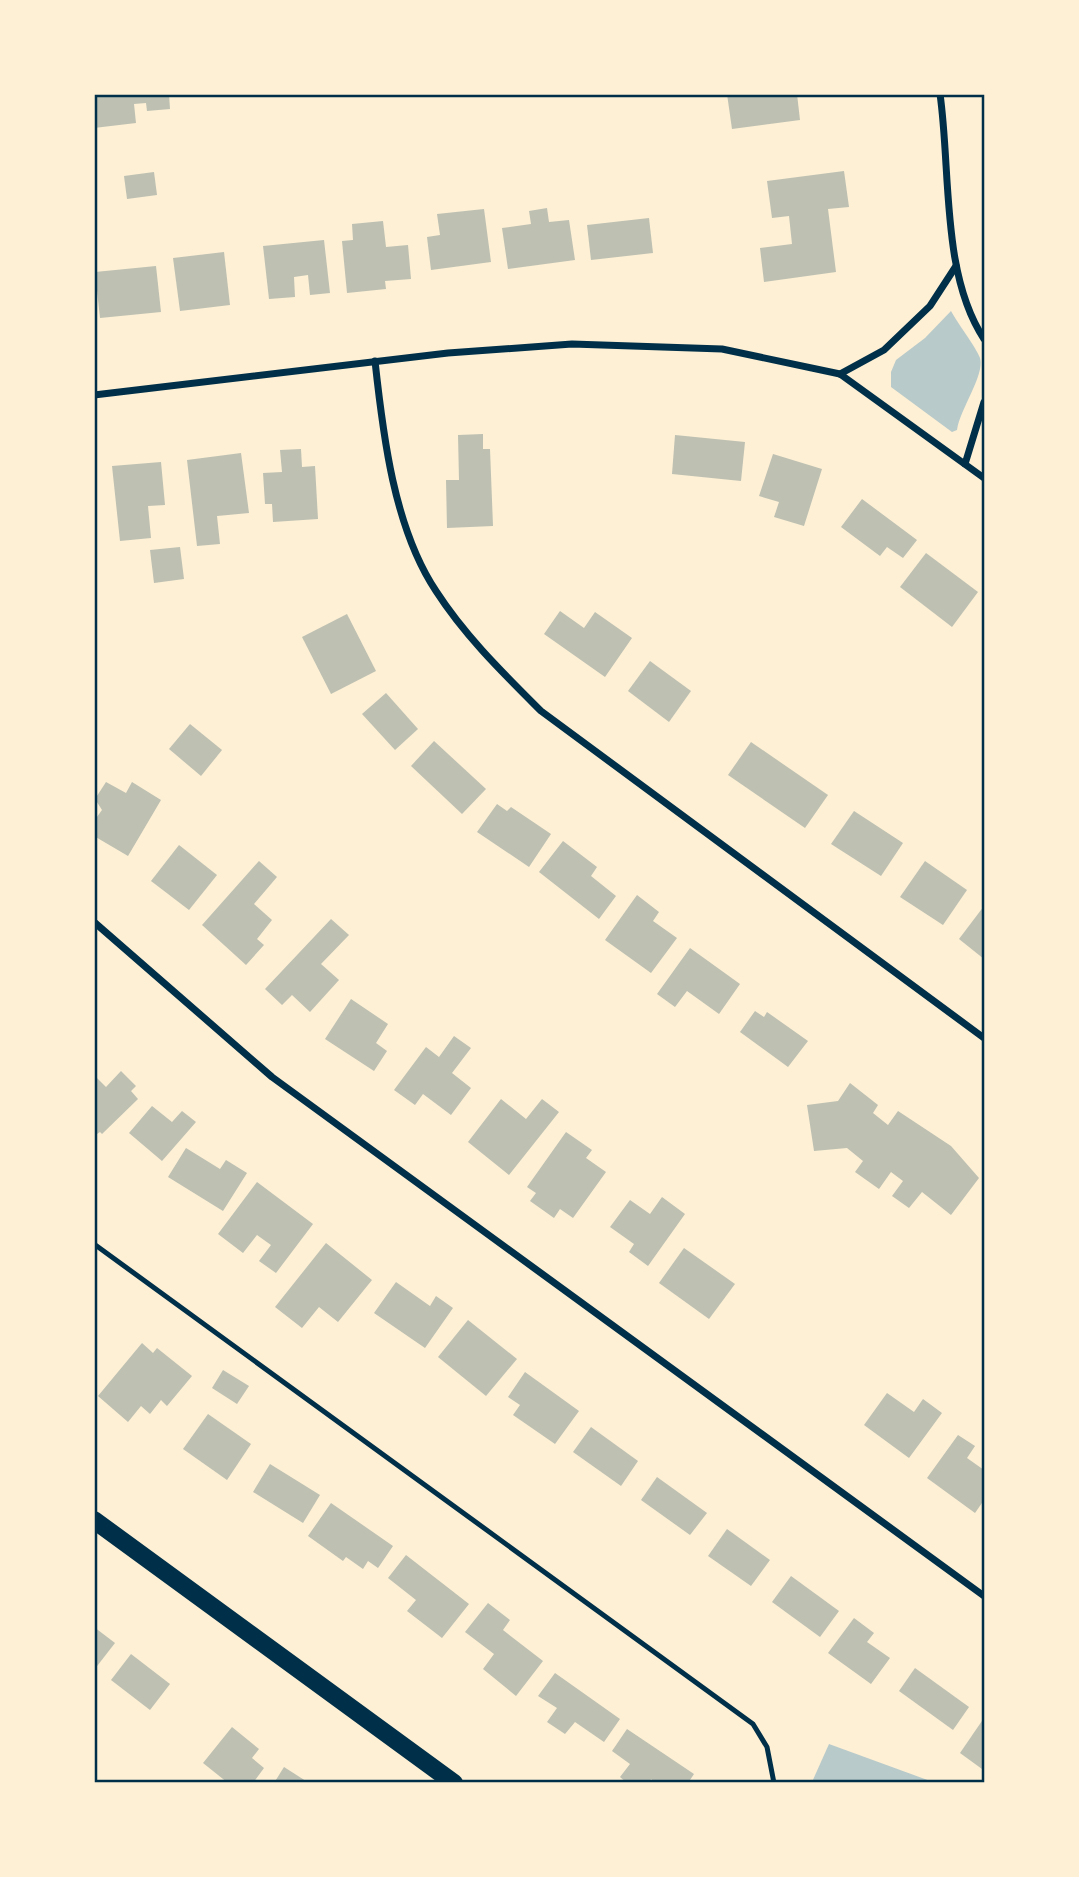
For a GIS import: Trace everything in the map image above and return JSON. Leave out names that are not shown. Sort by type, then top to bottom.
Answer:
[{"type":"main road","points":[[94,1520],[454,1783]]},
{"type":"street","points":[[940,94],[956,266],[973,323],[985,340]]},
{"type":"street","points":[[840,374],[884,350],[930,306],[956,266]]},
{"type":"street","points":[[94,395],[375,362],[572,344],[722,349],[840,374],[985,478]]},
{"type":"street","points":[[375,362],[382,428],[401,515],[434,590],[479,649],[541,711],[628,778],[985,1038]]},
{"type":"street","points":[[965,464],[980,409],[985,402]]},
{"type":"street","points":[[94,922],[272,1077],[985,1596]]},
{"type":"lane","points":[[94,1244],[753,1724],[766,1747],[774,1783]]},
{"type":"shaded area","points":[[951,311],[978,353],[981,365],[957,430],[952,432],[891,387],[891,372],[896,360],[925,338]]},
{"type":"shaded area","points":[[829,1744],[933,1782],[812,1782]]},
{"type":"building","points":[[94,94],[169,94],[170,109],[147,111],[146,103],[134,104],[136,123],[94,128]]},
{"type":"building","points":[[727,94],[797,94],[800,120],[732,129]]},
{"type":"building","points":[[844,171],[849,207],[828,209],[836,272],[764,282],[760,248],[792,244],[789,216],[772,218],[767,181]]},
{"type":"building","points":[[154,172],[157,195],[127,199],[124,176]]},
{"type":"building","points":[[547,208],[549,222],[569,220],[575,260],[508,269],[502,228],[531,224],[529,211]]},
{"type":"building","points":[[484,209],[491,262],[431,270],[427,237],[440,235],[437,214]]},
{"type":"building","points":[[649,218],[653,253],[591,260],[587,225]]},
{"type":"building","points":[[383,221],[386,247],[408,245],[411,279],[385,281],[386,289],[347,293],[342,241],[353,240],[352,224]]},
{"type":"building","points":[[324,240],[330,293],[310,295],[308,275],[294,277],[295,297],[269,299],[263,246]]},
{"type":"building","points":[[224,252],[230,305],[180,311],[173,258]]},
{"type":"building","points":[[156,266],[161,312],[100,318],[95,272]]},
{"type":"building","points":[[483,434],[483,449],[490,449],[493,526],[447,528],[446,480],[459,480],[458,435]]},
{"type":"building","points":[[675,435],[745,442],[741,481],[672,474]]},
{"type":"building","points":[[301,449],[302,467],[315,466],[318,519],[273,522],[272,504],[265,504],[263,473],[282,472],[280,450]]},
{"type":"building","points":[[241,453],[249,513],[217,516],[220,544],[197,546],[187,460]]},
{"type":"building","points":[[773,454],[822,469],[804,526],[774,517],[779,502],[759,496]]},
{"type":"building","points":[[161,462],[165,505],[148,506],[151,538],[120,541],[112,466]]},
{"type":"building","points":[[862,499],[917,540],[903,558],[887,547],[880,556],[841,527]]},
{"type":"building","points":[[180,547],[184,579],[154,583],[150,550]]},
{"type":"building","points":[[926,553],[978,592],[952,627],[900,587]]},
{"type":"building","points":[[560,611],[584,628],[595,612],[632,638],[605,677],[544,634]]},
{"type":"building","points":[[347,614],[376,671],[331,694],[302,637]]},
{"type":"building","points":[[650,661],[691,691],[669,722],[628,691]]},
{"type":"building","points":[[386,693],[418,729],[395,750],[362,714]]},
{"type":"building","points":[[190,724],[222,750],[201,776],[169,749]]},
{"type":"building","points":[[434,741],[486,789],[462,814],[411,766]]},
{"type":"building","points":[[751,742],[828,795],[805,828],[728,775]]},
{"type":"building","points":[[106,782],[126,793],[132,782],[161,800],[128,856],[94,836],[94,821],[102,810],[95,799]]},
{"type":"building","points":[[497,804],[507,811],[511,807],[551,834],[529,867],[477,832]]},
{"type":"building","points":[[854,811],[903,843],[881,876],[831,844]]},
{"type":"building","points":[[563,841],[597,867],[591,876],[616,896],[599,919],[539,872]]},
{"type":"building","points":[[179,845],[217,875],[189,910],[151,881]]},
{"type":"building","points":[[259,861],[277,877],[254,904],[272,920],[257,939],[264,945],[246,965],[202,925]]},
{"type":"building","points":[[925,861],[967,890],[943,925],[900,897]]},
{"type":"building","points":[[637,895],[659,912],[653,921],[677,938],[651,973],[605,940]]},
{"type":"building","points":[[984,906],[984,959],[959,939]]},
{"type":"building","points":[[331,919],[349,935],[321,964],[339,980],[310,1012],[292,995],[282,1005],[265,989]]},
{"type":"building","points":[[690,948],[740,984],[719,1014],[687,991],[675,1007],[657,994]]},
{"type":"building","points":[[351,999],[388,1024],[376,1043],[387,1051],[374,1071],[325,1039]]},
{"type":"building","points":[[755,1011],[764,1017],[767,1012],[808,1041],[788,1067],[740,1032]]},
{"type":"building","points":[[454,1036],[471,1048],[452,1073],[471,1088],[451,1115],[423,1094],[415,1105],[394,1090],[426,1047],[439,1057]]},
{"type":"building","points":[[121,1071],[136,1086],[131,1091],[138,1099],[102,1134],[100,1132],[94,1136],[94,1075],[106,1087]]},
{"type":"building","points":[[850,1083],[878,1105],[873,1113],[888,1125],[898,1111],[951,1146],[979,1178],[951,1215],[922,1192],[909,1208],[892,1196],[903,1181],[891,1172],[879,1189],[855,1172],[863,1161],[847,1148],[814,1151],[807,1105],[838,1101]]},
{"type":"building","points":[[501,1099],[526,1119],[542,1099],[559,1112],[509,1175],[468,1142]]},
{"type":"building","points":[[152,1106],[172,1122],[182,1111],[196,1122],[162,1161],[129,1133]]},
{"type":"building","points":[[566,1132],[592,1150],[586,1158],[606,1172],[573,1218],[560,1209],[554,1218],[530,1201],[536,1193],[527,1187]]},
{"type":"building","points":[[186,1148],[220,1169],[226,1160],[247,1173],[223,1211],[168,1177]]},
{"type":"building","points":[[257,1182],[313,1224],[276,1273],[259,1261],[271,1245],[257,1235],[243,1253],[218,1234]]},
{"type":"building","points":[[662,1197],[685,1214],[648,1266],[629,1252],[634,1244],[610,1227],[630,1200],[650,1214]]},
{"type":"building","points":[[326,1243],[372,1280],[338,1322],[319,1307],[302,1328],[275,1307]]},
{"type":"building","points":[[684,1248],[735,1284],[709,1319],[659,1283]]},
{"type":"building","points":[[396,1282],[430,1306],[436,1296],[453,1308],[425,1348],[374,1313]]},
{"type":"building","points":[[468,1320],[517,1359],[486,1396],[438,1357]]},
{"type":"building","points":[[142,1343],[153,1353],[157,1348],[192,1376],[167,1406],[161,1400],[150,1414],[141,1406],[128,1422],[98,1396]]},
{"type":"building","points":[[223,1370],[249,1386],[237,1404],[212,1388]]},
{"type":"building","points":[[525,1372],[579,1411],[555,1444],[513,1415],[520,1405],[508,1397]]},
{"type":"building","points":[[887,1393],[914,1412],[923,1399],[942,1413],[909,1458],[864,1425]]},
{"type":"building","points":[[208,1414],[251,1444],[227,1480],[183,1449]]},
{"type":"building","points":[[591,1427],[638,1461],[621,1486],[573,1452]]},
{"type":"building","points":[[958,1435],[975,1446],[967,1458],[984,1470],[984,1500],[975,1513],[927,1478]]},
{"type":"building","points":[[270,1464],[320,1495],[303,1523],[253,1492]]},
{"type":"building","points":[[657,1477],[707,1513],[690,1535],[641,1500]]},
{"type":"building","points":[[331,1503],[393,1546],[378,1568],[368,1561],[363,1569],[346,1557],[343,1561],[308,1536]]},
{"type":"building","points":[[727,1529],[770,1560],[751,1586],[708,1556]]},
{"type":"building","points":[[406,1555],[469,1604],[442,1638],[407,1611],[416,1600],[388,1578]]},
{"type":"building","points":[[791,1576],[839,1611],[820,1637],[772,1602]]},
{"type":"building","points":[[488,1603],[510,1620],[503,1630],[543,1661],[516,1696],[483,1669],[494,1654],[465,1632]]},
{"type":"building","points":[[854,1618],[874,1633],[867,1642],[890,1658],[871,1684],[828,1653]]},
{"type":"building","points":[[94,1627],[115,1643],[94,1670]]},
{"type":"building","points":[[131,1654],[170,1684],[150,1710],[111,1680]]},
{"type":"building","points":[[915,1668],[969,1707],[953,1730],[899,1691]]},
{"type":"building","points":[[555,1673],[620,1719],[604,1742],[575,1722],[565,1734],[547,1722],[557,1708],[538,1696]]},
{"type":"building","points":[[984,1718],[984,1765],[982,1769],[960,1753]]},
{"type":"building","points":[[232,1727],[259,1749],[252,1758],[264,1768],[253,1783],[228,1783],[203,1763]]},
{"type":"building","points":[[627,1729],[694,1774],[688,1783],[655,1783],[651,1779],[649,1783],[627,1783],[620,1777],[630,1764],[612,1751]]},
{"type":"building","points":[[284,1767],[309,1783],[274,1783]]}]
